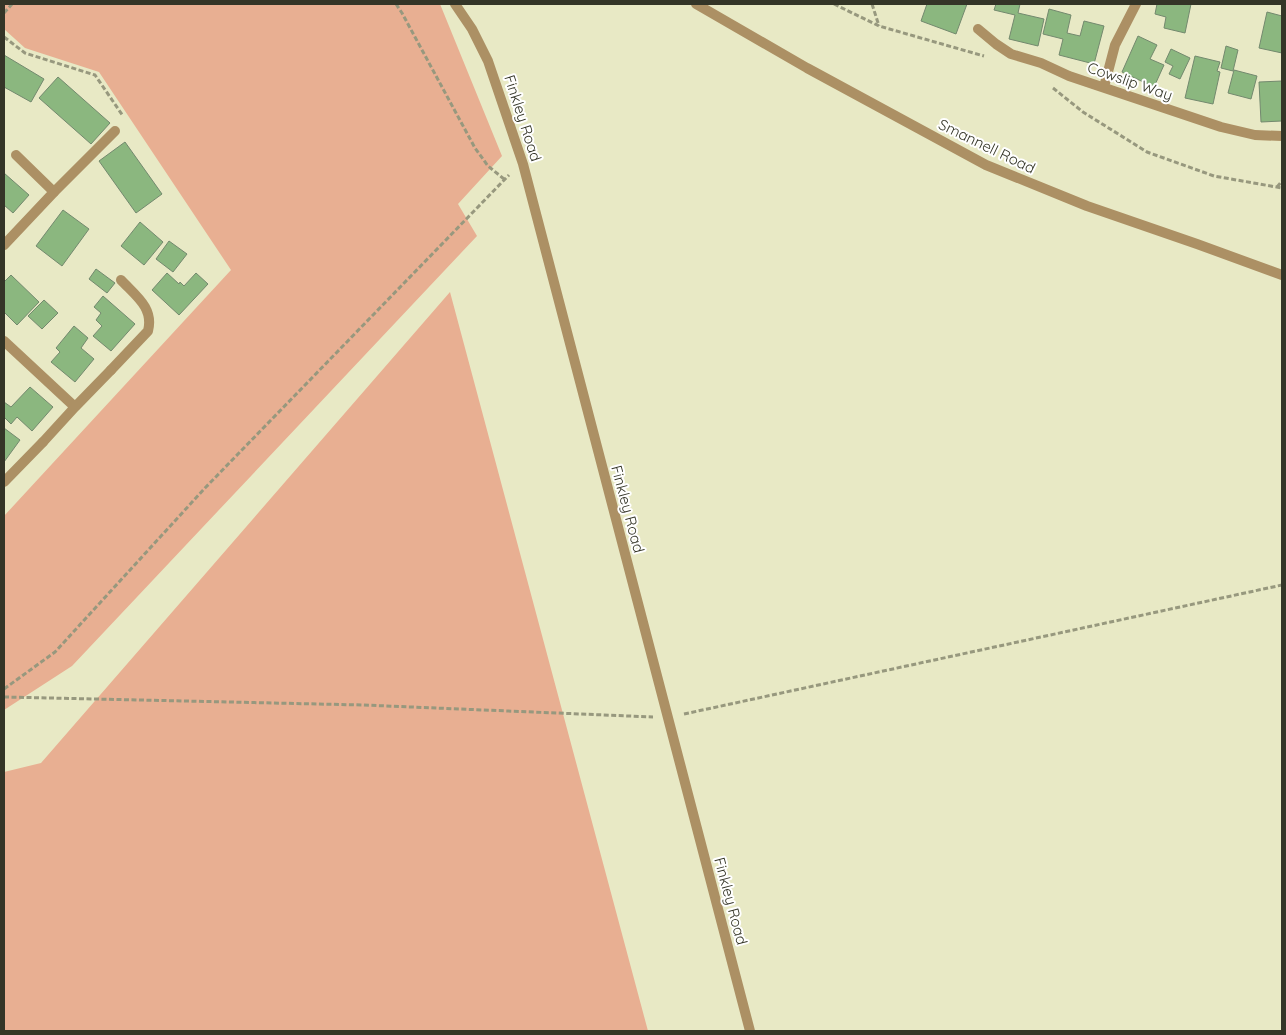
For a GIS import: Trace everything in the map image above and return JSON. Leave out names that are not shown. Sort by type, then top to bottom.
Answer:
[{"type":"street","name":"Finkley Road","points":[[455,4],[472,29],[488,61],[523,164],[750,1031]]},
{"type":"street","name":"Smannell Road","points":[[696,4],[807,68],[986,166],[1087,206],[1282,275]]},
{"type":"street","points":[[1104,87],[1115,45],[1136,4]]},
{"type":"street","name":"Cowslip Way","points":[[978,29],[1011,54],[1041,63],[1069,76],[1221,127],[1255,135],[1282,136]]},
{"type":"street","points":[[5,242],[115,131]]},
{"type":"street","points":[[16,154],[54,192]]},
{"type":"street","points":[[4,482],[148,331],[150,315],[143,303],[121,280]]},
{"type":"street","points":[[4,341],[75,407]]},
{"type":"path","points":[[4,13],[12,4]]},
{"type":"path","points":[[396,4],[475,148],[488,166],[504,179]]},
{"type":"path","points":[[834,4],[879,26],[987,57]]},
{"type":"path","points":[[872,4],[879,26]]},
{"type":"path","points":[[4,37],[25,53],[95,75],[126,120],[115,131]]},
{"type":"path","points":[[1049,85],[1083,112],[1147,152],[1214,176],[1282,188]]},
{"type":"path","points":[[4,690],[55,652],[205,488],[504,179],[523,164]]},
{"type":"path","points":[[1277,187],[1282,181]]},
{"type":"shaded area","points":[[4,4],[440,4],[502,156],[458,204],[477,236],[72,666],[4,710],[4,516],[231,270],[99,72],[25,48],[4,29]]},
{"type":"shaded area","points":[[450,292],[648,1031],[4,1031],[4,772],[41,763]]},
{"type":"building","points":[[927,4],[967,4],[956,34],[921,21]]},
{"type":"building","points":[[996,4],[1020,4],[1018,13],[1044,19],[1038,46],[1009,39],[1015,15],[994,10]]},
{"type":"building","points":[[1157,4],[1191,4],[1185,33],[1164,28],[1166,17],[1155,14]]},
{"type":"building","points":[[1049,9],[1071,15],[1067,33],[1080,36],[1084,21],[1104,26],[1094,64],[1059,55],[1063,39],[1043,34]]},
{"type":"building","points":[[1267,12],[1282,16],[1282,53],[1259,48]]},
{"type":"building","points":[[1138,36],[1157,45],[1150,59],[1164,65],[1154,87],[1122,72]]},
{"type":"building","points":[[1226,46],[1238,50],[1233,71],[1221,68]]},
{"type":"building","points":[[1171,49],[1190,58],[1180,79],[1169,74],[1173,66],[1165,62]]},
{"type":"building","points":[[4,55],[44,79],[31,102],[4,87]]},
{"type":"building","points":[[1195,56],[1220,62],[1217,71],[1220,72],[1213,104],[1185,98]]},
{"type":"building","points":[[1234,70],[1257,76],[1251,99],[1228,93]]},
{"type":"building","points":[[58,77],[110,123],[91,144],[39,98]]},
{"type":"building","points":[[1282,81],[1282,121],[1261,122],[1259,82]]},
{"type":"building","points":[[125,142],[162,194],[136,213],[99,161]]},
{"type":"building","points":[[4,173],[29,195],[13,213],[4,205]]},
{"type":"building","points":[[63,210],[89,229],[62,266],[36,246]]},
{"type":"building","points":[[140,222],[163,242],[144,265],[121,246]]},
{"type":"building","points":[[169,241],[187,254],[173,272],[156,259]]},
{"type":"building","points":[[96,269],[115,283],[107,293],[89,279]]},
{"type":"building","points":[[167,273],[184,286],[196,273],[208,284],[179,315],[152,290]]},
{"type":"building","points":[[11,275],[39,302],[17,325],[4,312],[4,282]]},
{"type":"building","points":[[103,296],[135,324],[111,351],[93,336],[102,326],[96,320],[101,313],[94,307]]},
{"type":"building","points":[[44,300],[58,313],[42,329],[28,316]]},
{"type":"building","points":[[74,326],[88,338],[81,348],[94,359],[75,382],[51,362],[60,352],[56,348]]},
{"type":"building","points":[[30,387],[53,407],[32,431],[17,417],[11,424],[4,417],[4,402],[11,407]]},
{"type":"building","points":[[4,428],[20,440],[4,462]]}]
